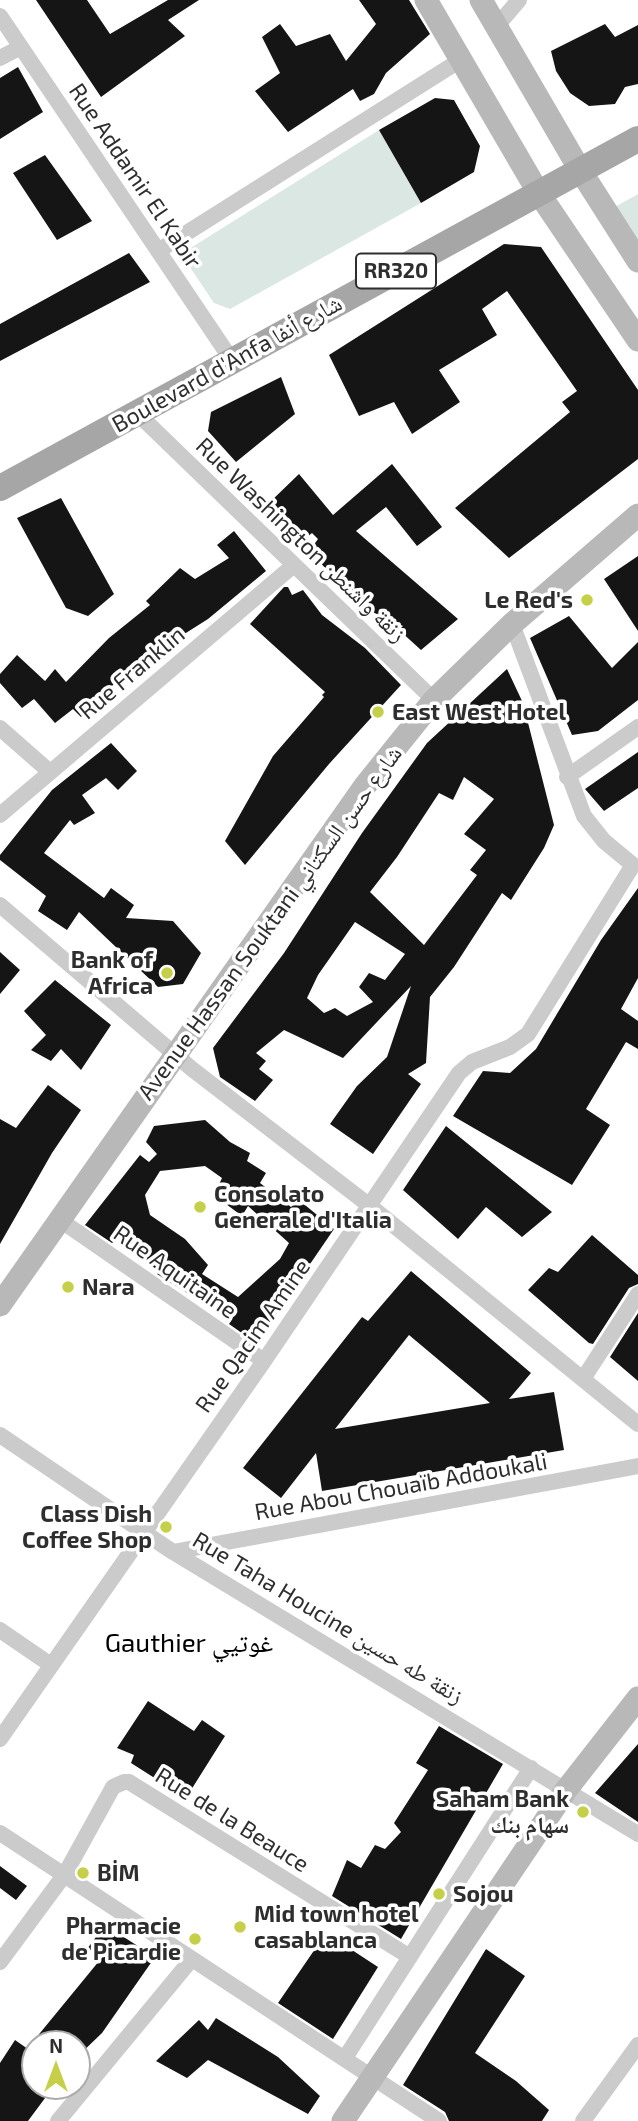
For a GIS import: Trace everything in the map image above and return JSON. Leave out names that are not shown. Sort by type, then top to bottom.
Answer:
[{"type":"main road","name":"Boulevard d'Anfa شارع أنفا","points":[[0,488],[638,139]]},
{"type":"street","points":[[425,0],[538,192],[638,340]]},
{"type":"street","points":[[481,0],[580,170],[638,261]]},
{"type":"street","points":[[496,27],[519,0]]},
{"type":"street","name":"Rue Addamir El Kabir","points":[[0,16],[233,362]]},
{"type":"street","points":[[0,58],[21,47]]},
{"type":"street","points":[[158,251],[459,61]]},
{"type":"street","name":"Rue Washington زنقة واشنطن","points":[[138,414],[434,700]]},
{"type":"street","name":"Avenue Hassan Souktani شارع حسن السكتاني","points":[[0,1305],[364,787],[434,700],[512,624],[638,515]]},
{"type":"street","name":"Rue Franklin","points":[[0,816],[294,565]]},
{"type":"street","points":[[512,624],[567,777],[584,816],[604,841],[636,865]]},
{"type":"street","points":[[567,777],[638,727]]},
{"type":"street","points":[[0,728],[50,772]]},
{"type":"street","name":"Rue Qacim Amine","points":[[0,1739],[264,1361],[459,1073],[472,1062],[510,1048],[528,1034],[636,865]]},
{"type":"street","points":[[0,905],[175,1054],[370,1206],[638,1424]]},
{"type":"street","name":"Rue Aquitaine","points":[[60,1220],[264,1361]]},
{"type":"street","points":[[583,1379],[638,1294]]},
{"type":"street","name":"Rue Taha Houcine زنقة طه حسين","points":[[0,1435],[173,1552],[638,1834]]},
{"type":"street","name":"Rue Abou Chouaïb Addoukali","points":[[173,1552],[638,1466]]},
{"type":"street","points":[[0,1630],[51,1665]]},
{"type":"street","points":[[342,2121],[566,1790],[638,1698]]},
{"type":"street","points":[[345,2059],[531,1768]]},
{"type":"street","name":"Rue de la Beauce","points":[[0,1962],[65,1874],[113,1787],[129,1782],[410,1957]]},
{"type":"street","points":[[0,1833],[439,2121]]},
{"type":"street","points":[[58,2121],[191,1960]]},
{"type":"street","points":[[583,2121],[638,2045]]},
{"type":"shaded area","points":[[379,130],[421,203],[230,309],[214,303],[181,254]]},
{"type":"shaded area","points":[[638,194],[638,242],[615,207]]},
{"type":"building","points":[[36,0],[87,0],[110,34],[168,0],[199,0],[168,20],[185,36],[101,97]]},
{"type":"building","points":[[359,0],[409,0],[430,34],[386,73],[374,94],[360,101],[353,89],[288,132],[255,91],[280,73],[262,37],[280,24],[296,46],[330,34],[346,61],[376,24]]},
{"type":"building","points":[[605,24],[615,37],[638,25],[638,84],[625,87],[615,104],[589,106],[570,93],[556,71],[551,51]]},
{"type":"building","points":[[18,67],[43,112],[0,139],[0,78]]},
{"type":"building","points":[[435,98],[454,100],[480,146],[474,172],[421,203],[379,130]]},
{"type":"building","points":[[45,155],[92,221],[57,240],[13,173]]},
{"type":"building","points":[[504,244],[541,247],[638,390],[638,459],[509,558],[455,508],[570,412],[562,402],[577,391],[507,291],[482,309],[497,335],[439,370],[460,402],[412,434],[394,402],[359,416],[329,355]]},
{"type":"building","points":[[129,253],[150,282],[0,361],[0,324]]},
{"type":"building","points":[[281,377],[295,414],[236,462],[208,431],[211,412]]},
{"type":"building","points":[[392,464],[442,527],[417,546],[386,507],[356,531],[458,619],[421,650],[399,630],[403,626],[355,604],[310,550],[318,539],[312,533],[302,541],[269,503],[299,474],[333,515]]},
{"type":"building","points":[[61,498],[114,594],[88,616],[66,608],[17,518]]},
{"type":"building","points":[[234,531],[266,571],[208,619],[129,669],[81,717],[73,709],[55,723],[34,699],[22,708],[0,683],[0,674],[17,655],[45,681],[55,669],[66,682],[109,638],[150,605],[146,601],[180,568],[195,579],[229,558],[217,545]]},
{"type":"building","points":[[638,556],[638,631],[604,579]]},
{"type":"building","points":[[284,587],[288,587],[292,595],[303,590],[322,615],[365,648],[401,685],[329,764],[245,865],[225,841],[273,756],[324,697],[322,695],[325,692],[250,624]]},
{"type":"building","points":[[569,616],[612,668],[638,642],[638,700],[598,731],[572,735],[530,638]]},
{"type":"building","points":[[507,669],[523,703],[554,825],[544,848],[511,900],[502,893],[454,967],[430,997],[426,1063],[408,1074],[421,1084],[373,1154],[330,1124],[357,1086],[387,1057],[411,986],[343,1058],[284,1030],[256,1053],[266,1061],[259,1069],[273,1080],[255,1101],[220,1077],[213,1048],[284,953],[362,833],[427,743]],"holes":[[[464,777],[494,799],[464,834],[486,850],[470,870],[477,875],[424,945],[370,892],[397,857],[439,793],[453,800]],[[355,922],[405,954],[385,980],[369,973],[359,987],[373,1002],[347,1016],[335,1008],[324,1013],[307,998],[318,975]]]},
{"type":"building","points":[[111,743],[137,771],[118,790],[106,778],[82,795],[95,813],[74,825],[70,820],[44,853],[104,898],[111,888],[134,905],[126,918],[173,921],[201,953],[183,984],[158,987],[79,912],[67,930],[38,911],[46,896],[0,860],[0,855],[52,790]]},
{"type":"building","points":[[638,752],[638,788],[604,811],[585,789]]},
{"type":"building","points":[[638,888],[638,978],[621,1009],[638,1021],[638,1049],[626,1042],[586,1109],[610,1125],[572,1185],[453,1116],[483,1071],[510,1073],[536,1049],[601,940]]},
{"type":"building","points":[[0,952],[20,970],[0,994]]},
{"type":"building","points":[[55,980],[111,1025],[81,1070],[61,1049],[51,1061],[31,1050],[46,1035],[24,1011]]},
{"type":"building","points":[[48,1085],[81,1110],[52,1153],[0,1244],[0,1119],[16,1128]]},
{"type":"building","points":[[205,1120],[230,1142],[250,1153],[247,1161],[266,1173],[260,1183],[291,1207],[299,1200],[334,1229],[256,1343],[229,1324],[231,1321],[157,1274],[159,1272],[121,1237],[112,1243],[85,1225],[140,1155],[149,1162],[157,1154],[146,1142],[154,1126]],"holes":[[[205,1166],[222,1178],[214,1195],[242,1216],[248,1206],[289,1243],[280,1259],[238,1297],[202,1274],[208,1265],[185,1239],[150,1215],[145,1195],[160,1171]]]},
{"type":"building","points":[[446,1126],[552,1212],[522,1237],[486,1207],[458,1239],[403,1190]]},
{"type":"building","points":[[592,1235],[638,1275],[638,1284],[629,1288],[593,1344],[528,1290],[549,1268],[558,1272]]},
{"type":"building","points":[[411,1271],[531,1373],[509,1399],[554,1392],[564,1450],[322,1491],[316,1453],[281,1498],[243,1468],[362,1317],[368,1321]],"holes":[[[409,1335],[490,1403],[335,1429]]]},
{"type":"building","points":[[638,1313],[638,1381],[610,1357]]},
{"type":"building","points":[[148,1701],[194,1731],[202,1720],[225,1736],[186,1798],[131,1763],[134,1755],[117,1748]]},
{"type":"building","points":[[439,1726],[503,1764],[401,1939],[332,1896],[347,1860],[361,1868],[375,1845],[385,1849],[401,1832],[394,1823],[428,1770],[416,1763]]},
{"type":"building","points":[[638,1744],[638,1822],[595,1793]]},
{"type":"building","points":[[0,1866],[27,1886],[16,1900],[0,1888]]},
{"type":"building","points":[[105,1925],[155,1957],[102,2033],[91,2044],[91,2030],[42,2030],[104,1955],[87,1949]]},
{"type":"building","points":[[326,1933],[378,1967],[333,2039],[278,2003]]},
{"type":"building","points":[[486,1949],[525,1976],[475,2053],[516,2081],[549,2110],[542,2121],[449,2121],[445,2112],[403,2085]]},
{"type":"building","points":[[216,2018],[278,2057],[320,2096],[308,2114],[208,2060],[187,2078],[156,2061],[199,2020],[208,2030]]},
{"type":"building","points":[[15,2040],[21,2044],[21,2100],[44,2100],[28,2121],[0,2121],[0,2063]]},
{"type":"place","name":"Le Red's","points":[[587,600]]},
{"type":"place","name":"East West Hotel","points":[[378,712]]},
{"type":"place","name":"Bank of Africa","points":[[167,973]]},
{"type":"place","name":"Consolato Generale d'Italia","points":[[200,1207]]},
{"type":"place","name":"Nara","points":[[68,1287]]},
{"type":"place","name":"Class Dish Coffee Shop","points":[[166,1527]]},
{"type":"place","name":"Saham Bank سهام بنك","points":[[583,1812]]},
{"type":"place","name":"BİM","points":[[83,1873]]},
{"type":"place","name":"Sojou","points":[[439,1894]]},
{"type":"place","name":"Mid town hotel casablanca","points":[[240,1927]]},
{"type":"place","name":"Pharmacie de Picardie","points":[[195,1939]]},
{"type":"district","name":"Gauthier غوتيي","points":[[189,1643]]}]
